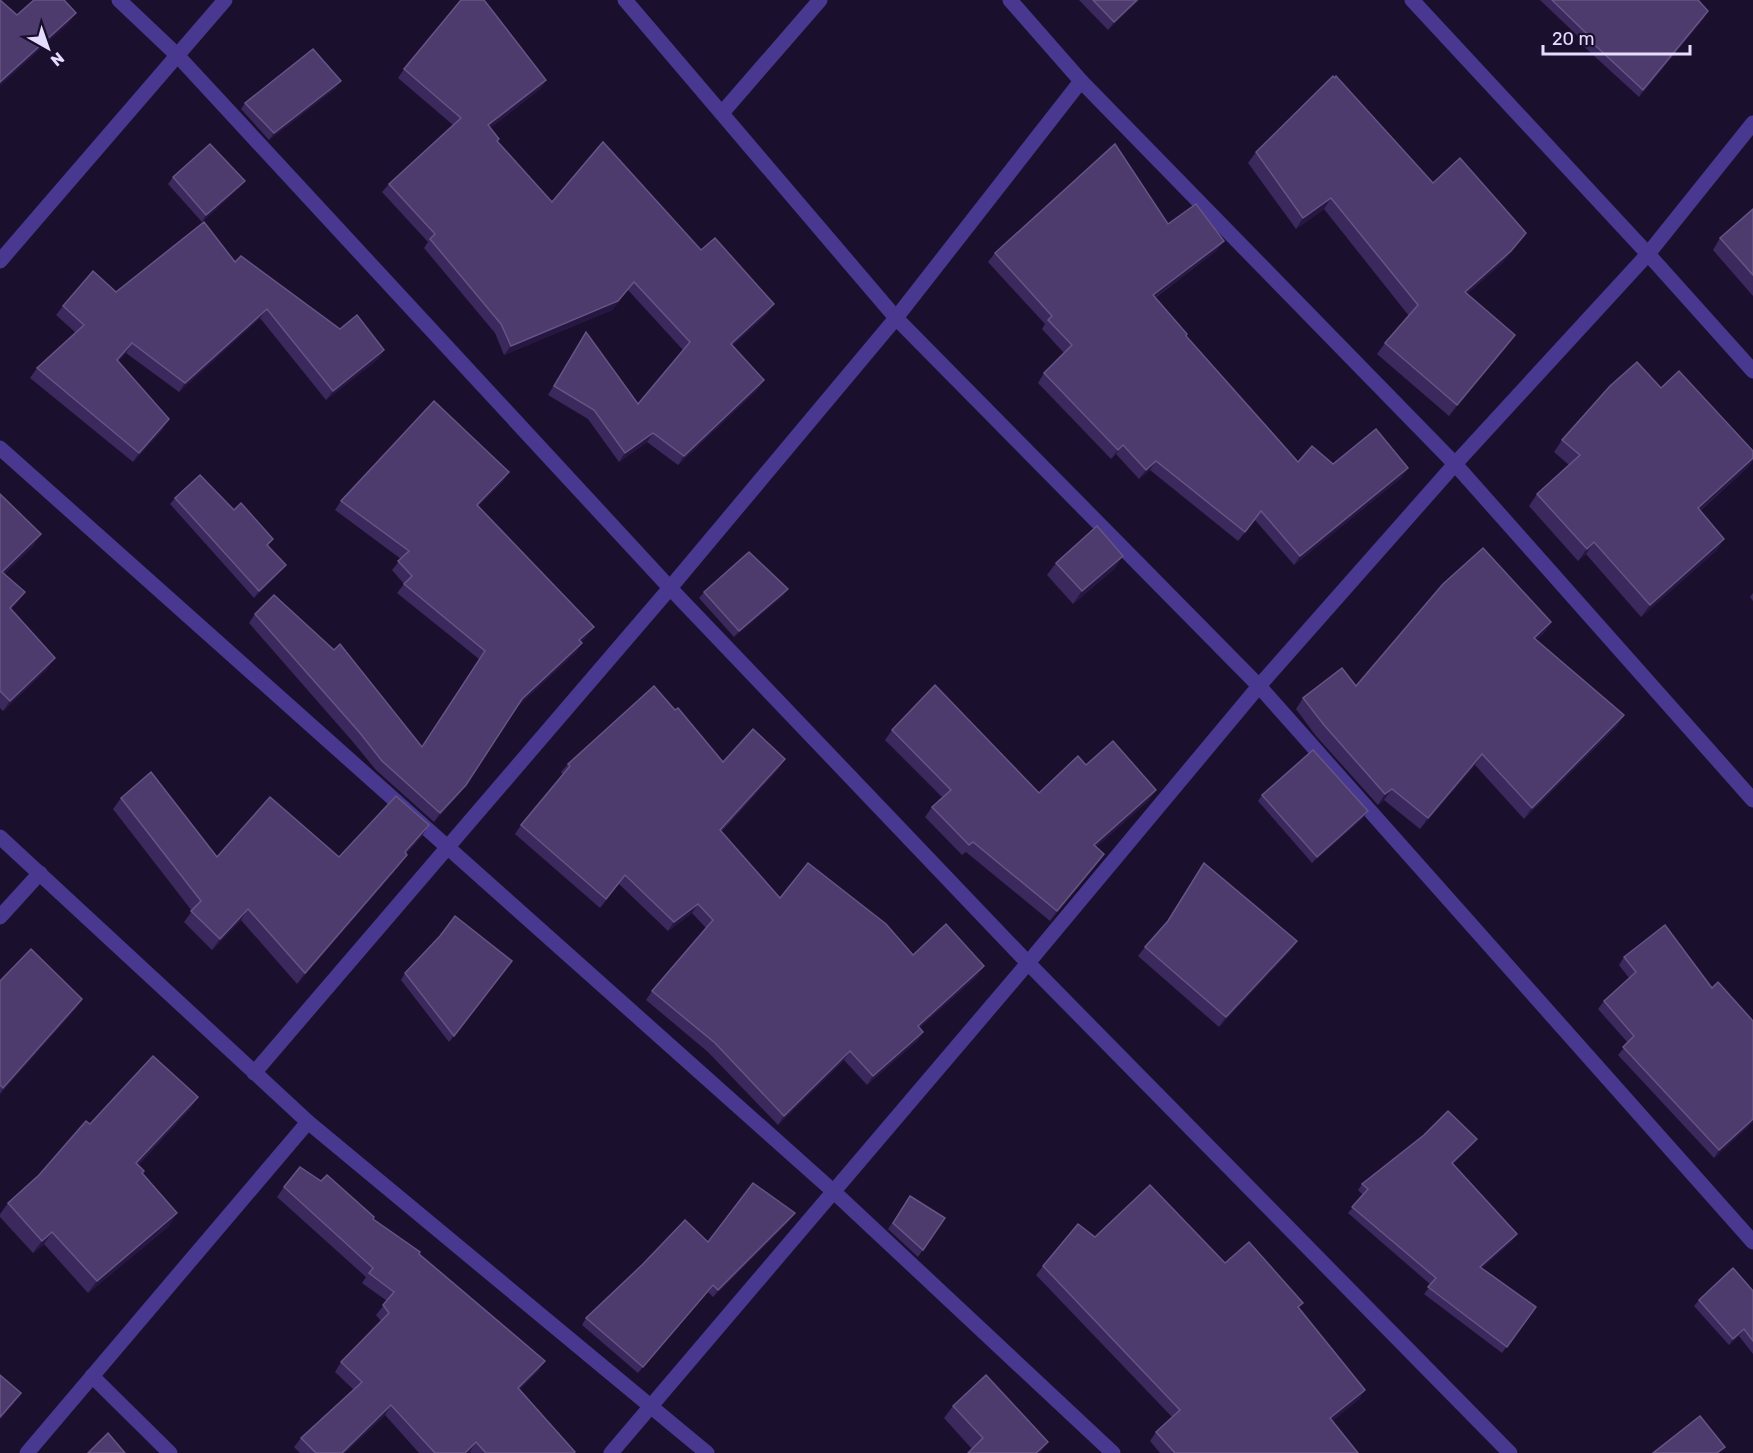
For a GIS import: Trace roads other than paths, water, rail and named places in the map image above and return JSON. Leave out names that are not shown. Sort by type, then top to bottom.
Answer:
[{"type":"street","points":[[119,0],[177,55],[670,588],[1028,963],[1510,1453]]},
{"type":"street","points":[[0,261],[225,0]]},
{"type":"street","points":[[625,0],[897,318],[1259,686],[1753,1242]]},
{"type":"street","points":[[722,113],[820,0]]},
{"type":"street","points":[[1010,0],[1082,81],[1455,464],[1753,800]]},
{"type":"street","points":[[1412,0],[1648,254],[1753,371]]},
{"type":"street","points":[[254,1074],[670,588],[897,318],[1082,81]]},
{"type":"street","points":[[611,1453],[1028,963],[1259,686],[1455,464],[1648,254],[1753,123]]},
{"type":"street","points":[[0,448],[833,1191],[1113,1453]]},
{"type":"street","points":[[0,837],[308,1122],[707,1453]]},
{"type":"street","points":[[0,917],[40,873]]},
{"type":"street","points":[[27,1453],[308,1122]]},
{"type":"street","points":[[92,1376],[170,1453]]}]
